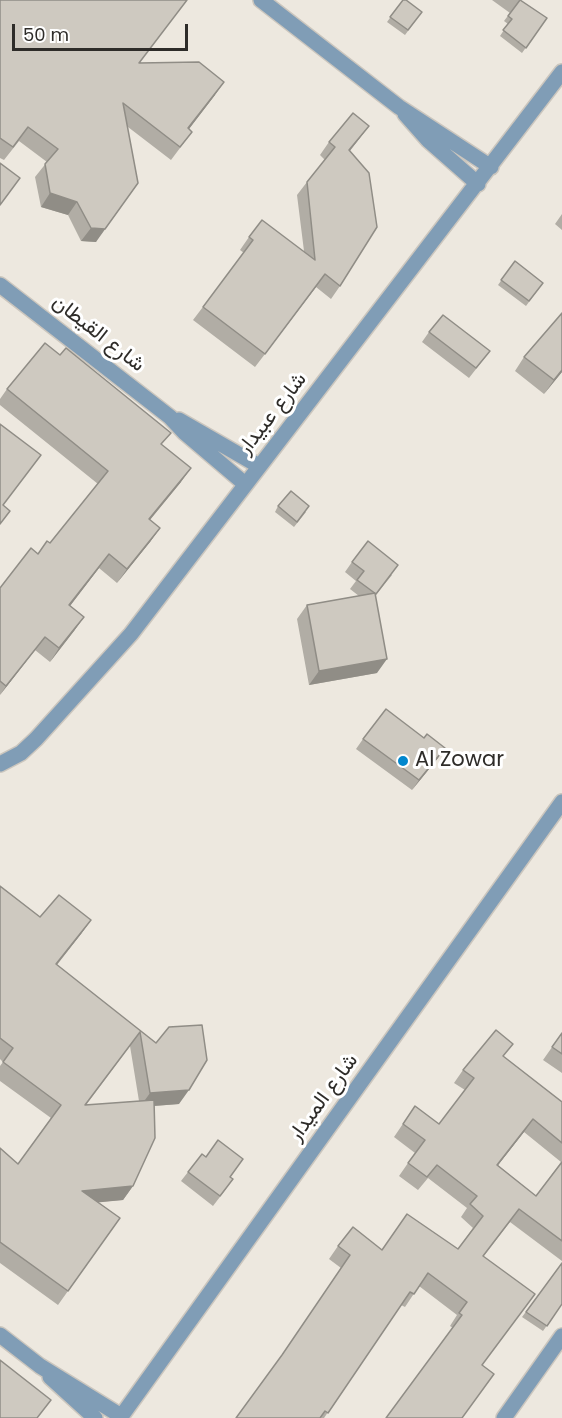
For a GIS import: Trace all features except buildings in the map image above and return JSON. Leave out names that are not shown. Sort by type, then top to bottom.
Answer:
[{"type":"street","points":[[261,0],[399,107],[491,167]]},
{"type":"street","name":"شارع عبيدار","points":[[0,764],[21,753],[36,739],[131,634],[562,72]]},
{"type":"street","points":[[399,107],[428,140],[478,184]]},
{"type":"street","name":"شارع القيطان","points":[[0,285],[170,417],[259,466]]},
{"type":"street","name":"شارع القيطان","points":[[170,417],[185,433],[245,484]]},
{"type":"street","name":"شارع الميدار","points":[[121,1417],[562,802]]},
{"type":"street","points":[[0,1335],[40,1366],[121,1417]]},
{"type":"street","points":[[504,1418],[562,1336]]},
{"type":"street","points":[[40,1366],[62,1390],[95,1418]]},
{"type":"place","name":"Al Zowar","points":[[403,761]]}]
